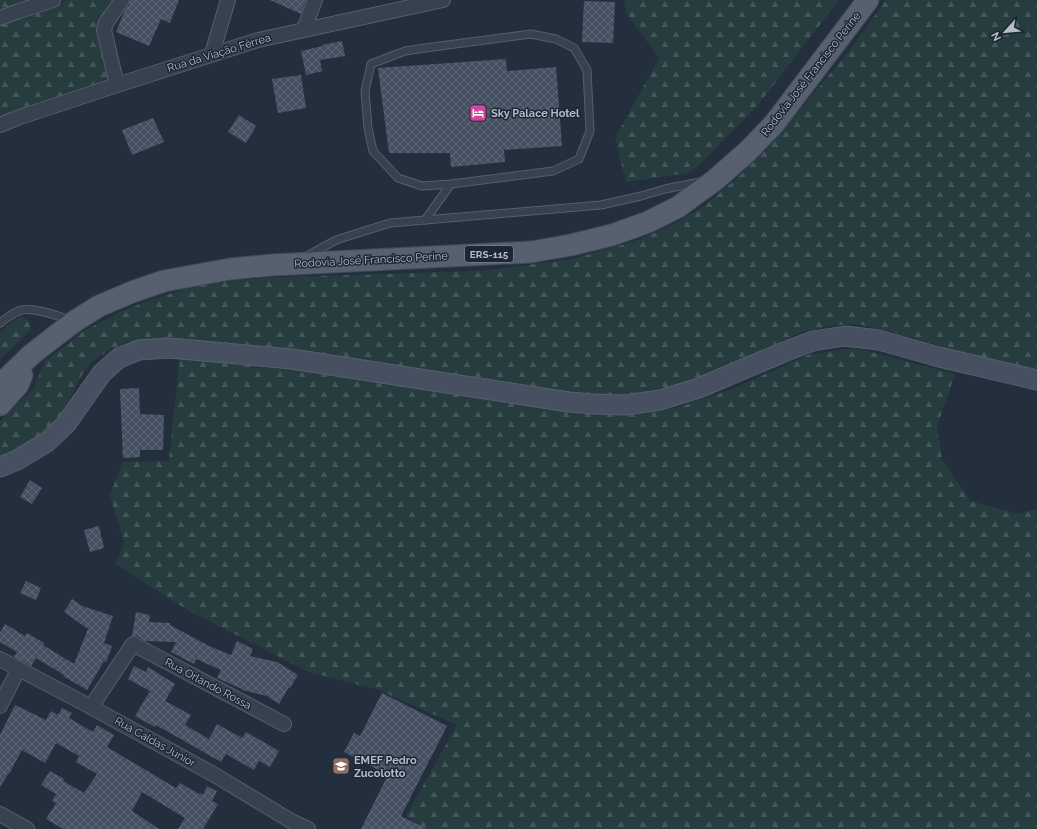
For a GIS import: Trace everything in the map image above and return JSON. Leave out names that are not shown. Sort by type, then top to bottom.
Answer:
[{"type":"main road","name":"Rodovia José Francisco Perine","points":[[0,385],[32,354],[75,321],[99,306],[132,292],[164,281],[230,269],[293,264],[531,252],[571,245],[612,235],[648,222],[678,207],[715,180],[748,151],[774,124],[868,0]]},
{"type":"main road","points":[[0,467],[17,460],[47,442],[66,424],[102,373],[119,358],[139,350],[168,348],[292,359],[569,402],[625,405],[660,400],[699,388],[812,341],[845,336],[878,340],[939,357],[1037,380]]},
{"type":"main road","points":[[0,405],[18,385],[32,354]]},
{"type":"street","points":[[0,18],[53,0]]},
{"type":"street","points":[[117,85],[104,30],[106,23],[122,0]]},
{"type":"street","points":[[212,54],[228,0]]},
{"type":"street","points":[[304,29],[315,0]]},
{"type":"street","name":"Rua da Viação Fêrrea","points":[[0,125],[117,85],[258,40],[443,0]]},
{"type":"street","name":"Rua Orlando Rossa","points":[[91,707],[133,644],[284,724]]},
{"type":"street","name":"Rua Caldas Júnior","points":[[0,659],[213,774],[290,825],[308,829]]},
{"type":"street","points":[[0,706],[18,670]]},
{"type":"street","points":[[0,814],[27,829]]},
{"type":"lane","points":[[425,220],[451,184],[553,171],[579,159],[590,131],[589,94],[587,70],[574,48],[556,39],[531,34],[405,51],[371,64],[365,91],[368,128],[373,151],[398,178],[422,186],[451,184]]},
{"type":"lane","points":[[293,264],[336,240],[390,223],[601,205],[641,196],[665,188],[715,180]]},
{"type":"lane","points":[[0,323],[12,314],[22,310],[32,309],[75,321]]},
{"type":"green space","points":[[0,0],[34,0],[0,12]]},
{"type":"green space","points":[[68,0],[118,0],[104,17],[111,79],[0,116],[0,24]]},
{"type":"green space","points":[[624,0],[839,0],[758,105],[698,166],[688,173],[626,182],[615,138],[659,58],[626,13]]},
{"type":"green space","points":[[886,0],[1037,0],[1037,370],[857,324],[834,325],[803,332],[706,376],[676,386],[624,395],[569,393],[392,364],[150,339],[131,342],[109,350],[91,362],[82,375],[61,417],[43,437],[0,462],[0,421],[33,389],[45,361],[82,332],[120,312],[153,299],[204,285],[241,280],[283,277],[480,271],[572,259],[638,240],[674,224],[707,204],[771,145],[851,48]]},
{"type":"green space","points":[[21,316],[28,321],[31,330],[0,359],[0,333],[15,319]]},
{"type":"green space","points":[[849,348],[864,350],[955,374],[937,427],[942,460],[971,501],[1018,514],[1037,509],[1037,829],[416,829],[419,824],[406,816],[457,725],[379,690],[309,672],[189,611],[116,564],[124,542],[110,495],[123,462],[169,461],[180,355],[304,369],[585,411],[619,414],[646,413],[679,407],[732,389],[808,355]]},
{"type":"building","points":[[130,0],[179,0],[170,23],[161,19],[149,46],[116,32]]},
{"type":"building","points":[[270,0],[306,0],[301,14]]},
{"type":"building","points":[[584,1],[615,2],[613,43],[582,42]]},
{"type":"building","points":[[342,41],[345,56],[320,60],[322,71],[306,75],[301,51]]},
{"type":"building","points":[[506,59],[507,71],[556,67],[562,146],[504,150],[505,162],[451,167],[450,153],[389,153],[378,68]]},
{"type":"building","points":[[301,75],[306,108],[278,113],[272,79]]},
{"type":"building","points":[[239,115],[256,126],[246,143],[228,132]]},
{"type":"building","points":[[153,118],[164,142],[132,155],[122,130]]},
{"type":"building","points":[[139,388],[140,414],[164,415],[163,450],[140,450],[140,457],[123,458],[120,389]]},
{"type":"building","points":[[30,480],[42,488],[32,504],[20,497]]},
{"type":"building","points":[[99,526],[104,548],[90,552],[84,530]]},
{"type":"building","points":[[26,581],[41,588],[36,600],[20,593]]},
{"type":"building","points":[[72,599],[82,606],[113,616],[104,643],[112,646],[106,662],[104,661],[87,690],[36,658],[31,666],[14,657],[17,652],[0,642],[0,633],[5,624],[25,636],[27,633],[44,643],[43,645],[74,664],[88,629],[64,612]]},
{"type":"building","points":[[136,612],[150,615],[149,622],[170,623],[170,625],[209,646],[231,655],[237,641],[253,649],[250,656],[277,662],[298,675],[279,704],[267,696],[242,690],[217,678],[221,670],[196,659],[194,664],[171,652],[176,642],[145,641],[137,636],[132,636]]},
{"type":"building","points":[[134,666],[146,672],[148,667],[175,684],[165,701],[191,715],[185,725],[209,739],[217,724],[242,738],[246,732],[279,751],[270,767],[259,761],[254,770],[226,754],[221,762],[156,725],[155,727],[135,716],[150,691],[128,679]]},
{"type":"building","points":[[382,693],[447,726],[401,816],[427,829],[361,829],[388,775],[344,752],[354,733],[360,736]]},
{"type":"building","points":[[15,705],[46,720],[51,711],[58,715],[62,708],[72,713],[69,718],[93,732],[97,725],[114,735],[107,747],[176,788],[180,783],[203,795],[207,786],[217,791],[212,801],[218,804],[203,829],[178,829],[185,818],[142,792],[132,811],[159,829],[63,829],[46,819],[56,803],[52,801],[56,794],[41,785],[50,771],[64,779],[63,781],[84,793],[97,774],[76,762],[79,756],[56,743],[45,763],[22,750],[0,787],[0,735]]},
{"type":"place","name":"Sky Palace Hotel","points":[[478,113]]},
{"type":"place","name":"EMEF Pedro Zucolotto","points":[[341,766]]}]
